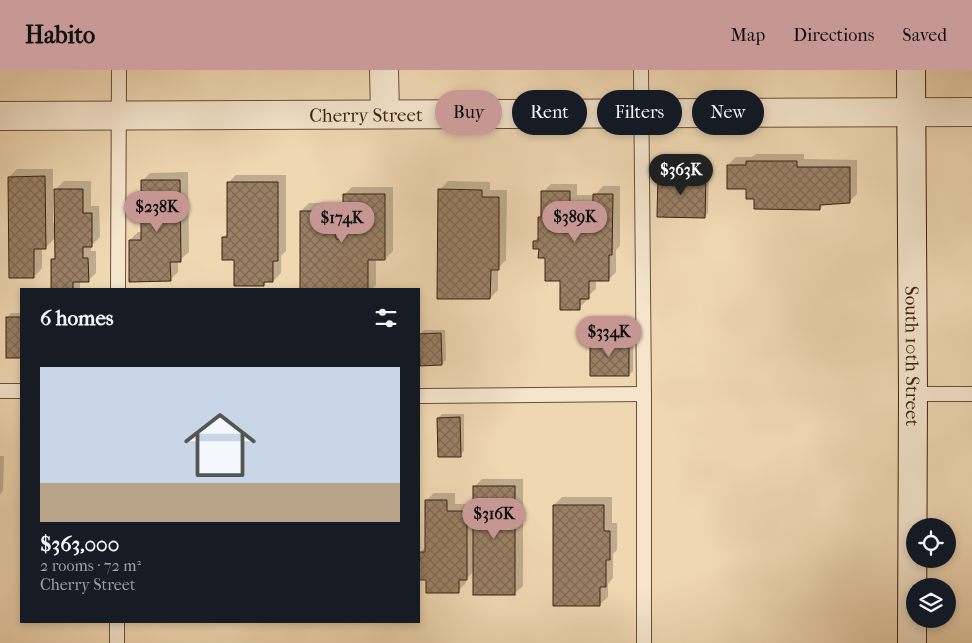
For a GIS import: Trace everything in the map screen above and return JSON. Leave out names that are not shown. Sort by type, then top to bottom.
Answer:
[{"type":"street","points":[[384,70],[385,114]]},
{"type":"street","name":"South 10th Street","points":[[911,70],[912,643]]},
{"type":"street","name":"Cherry Street","points":[[682,113],[972,112]]},
{"type":"street","name":"Cherry Street","points":[[0,116],[597,113]]},
{"type":"lane","points":[[118,288],[119,70]]},
{"type":"lane","points":[[641,70],[641,90]]},
{"type":"lane","points":[[642,135],[644,643]]},
{"type":"lane","points":[[0,391],[20,391]]},
{"type":"lane","points":[[420,396],[644,394]]},
{"type":"lane","points":[[913,394],[972,394]]},
{"type":"lane","points":[[117,623],[117,643]]},
{"type":"building","points":[[746,161],[797,161],[797,167],[850,167],[850,203],[820,205],[820,210],[754,209],[754,199],[746,199],[746,189],[727,189],[727,165],[746,165]]},
{"type":"building","points":[[658,174],[706,175],[705,218],[657,217]]},
{"type":"building","points":[[45,176],[46,249],[34,249],[34,278],[9,278],[8,177]]},
{"type":"building","points":[[141,180],[180,180],[181,262],[170,262],[171,281],[129,282],[129,240],[141,240]]},
{"type":"building","points":[[227,182],[278,182],[278,261],[273,261],[273,282],[264,282],[264,286],[234,286],[234,260],[222,260],[222,237],[227,237]]},
{"type":"building","points":[[54,189],[83,189],[83,213],[92,213],[92,247],[83,247],[83,258],[88,258],[89,282],[73,282],[73,288],[51,288],[51,259],[55,259]]},
{"type":"building","points":[[438,189],[482,190],[482,197],[499,197],[499,270],[491,270],[490,299],[437,299]]},
{"type":"building","points":[[541,191],[570,191],[570,203],[593,203],[593,194],[613,194],[612,255],[609,255],[609,281],[589,281],[589,299],[580,299],[580,310],[560,310],[560,281],[545,281],[545,258],[538,258],[539,249],[533,249],[533,241],[538,241],[538,217],[541,217]]},
{"type":"building","points":[[343,194],[385,194],[385,260],[368,260],[368,288],[300,288],[300,211],[336,211],[336,239],[343,239]]},
{"type":"building","points":[[6,317],[20,317],[20,358],[6,358]]},
{"type":"building","points":[[441,333],[442,365],[420,366],[420,334]]},
{"type":"building","points":[[590,340],[629,341],[629,376],[590,376]]},
{"type":"building","points":[[460,417],[461,457],[438,457],[437,418]]},
{"type":"building","points":[[473,486],[515,486],[515,595],[473,595]]},
{"type":"building","points":[[425,500],[447,500],[447,511],[467,511],[467,580],[459,580],[459,593],[426,593],[426,580],[420,580],[420,552],[425,552]]},
{"type":"building","points":[[553,505],[604,505],[604,531],[610,531],[610,560],[606,560],[606,587],[600,587],[600,606],[553,606]]}]
